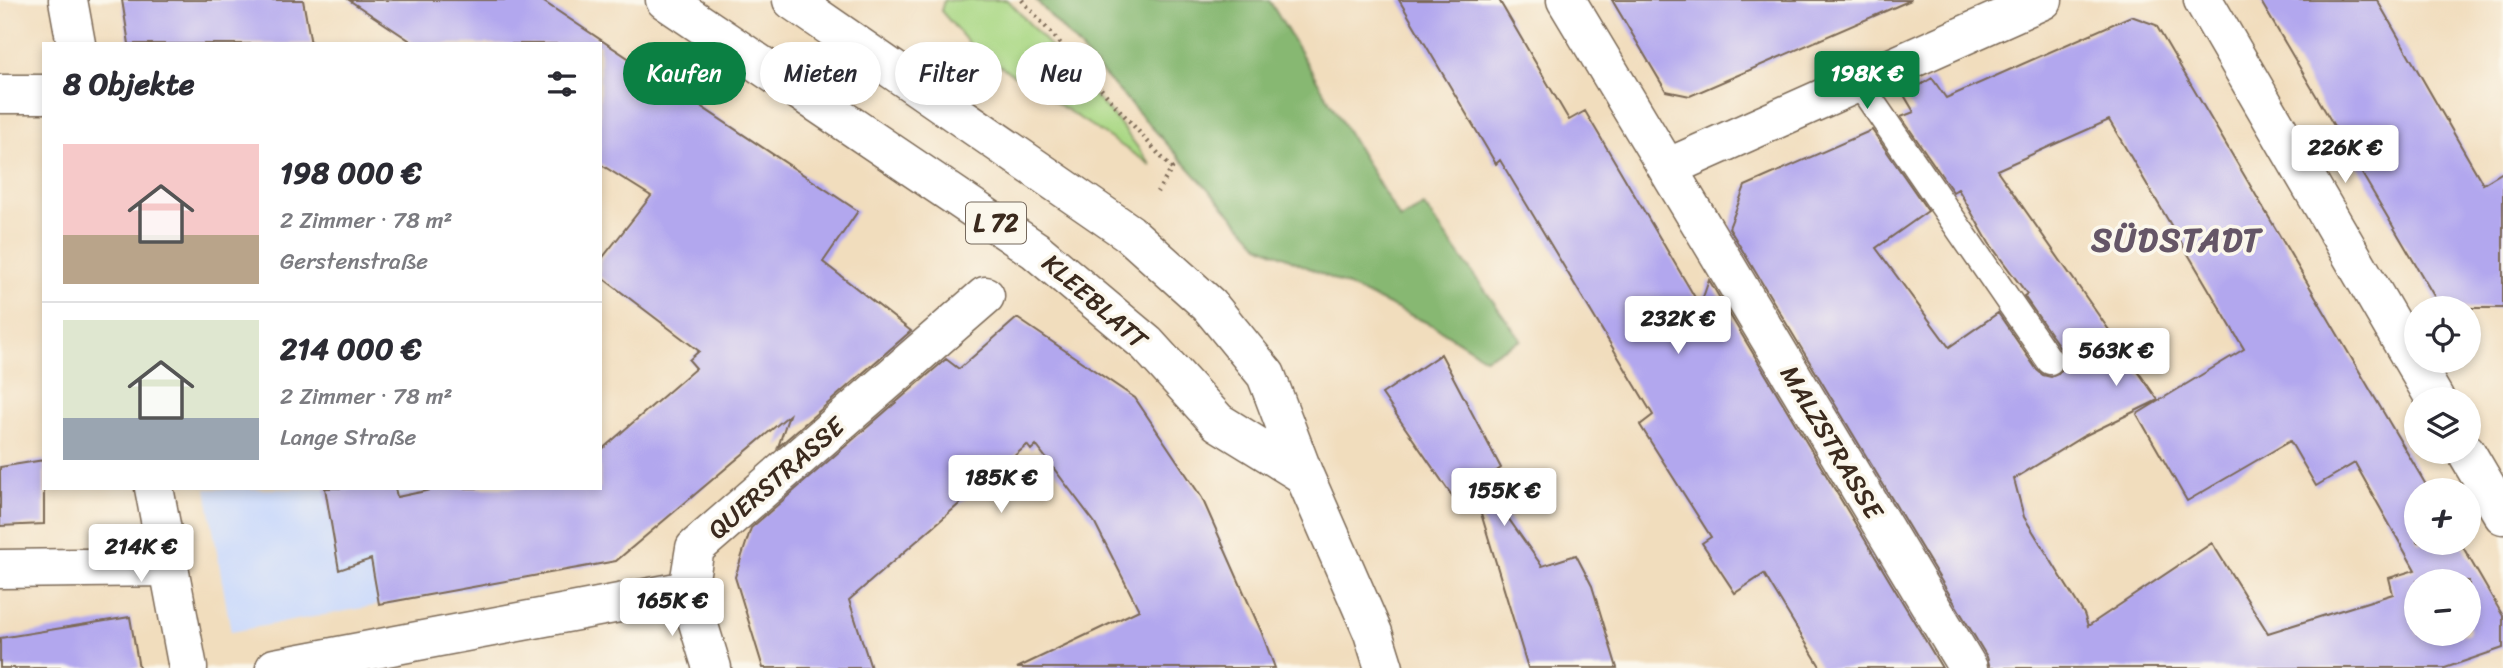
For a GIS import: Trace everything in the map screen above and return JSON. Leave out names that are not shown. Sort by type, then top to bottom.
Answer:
[{"type":"street","points":[[68,0],[76,42]]},
{"type":"street","name":"KLEEBLATT","points":[[665,0],[1035,250],[1147,344],[1218,422],[1304,475]]},
{"type":"street","name":"L 72","points":[[792,0],[1129,233],[1209,305],[1266,375],[1304,475],[1373,633],[1384,668]]},
{"type":"street","name":"MALZSTRASSE","points":[[1566,0],[1968,668]]},
{"type":"street","points":[[1667,168],[2043,0]]},
{"type":"street","points":[[2203,0],[2428,387]]},
{"type":"street","points":[[0,94],[42,94]]},
{"type":"street","name":"QUERSTRASSE","points":[[688,590],[695,548],[985,296]]},
{"type":"street","points":[[2473,464],[2503,515]]},
{"type":"street","points":[[155,490],[188,668]]},
{"type":"street","points":[[0,569],[168,567]]},
{"type":"street","points":[[275,668],[688,590],[712,668]]},
{"type":"lane","points":[[1858,82],[2050,361]]},
{"type":"path","points":[[1022,0],[1172,169]]},
{"type":"shaded area","points":[[206,490],[500,490],[517,580],[231,632]]},
{"type":"green space","points":[[944,0],[1008,0],[1046,42],[1016,42],[1016,77],[1002,67],[1002,42],[968,42],[941,11]]},
{"type":"green space","points":[[1036,0],[1269,0],[1400,219],[1424,206],[1521,340],[1485,358],[1434,326],[1259,245],[1106,77],[1106,42],[1074,42]]},
{"type":"green space","points":[[1059,105],[1103,105],[1151,165]]},
{"type":"building","points":[[122,0],[303,0],[311,42],[129,42]]},
{"type":"building","points":[[349,0],[541,0],[623,55],[623,105],[699,105],[858,211],[823,262],[911,331],[778,447],[789,415],[616,561],[379,604],[371,559],[339,570],[325,490],[395,490],[397,497],[430,490],[602,490],[602,449],[696,368],[689,360],[699,351],[602,278],[602,258],[651,196],[602,165],[602,42],[412,42]]},
{"type":"building","points":[[1399,0],[1499,0],[1569,120],[1585,111],[1700,306],[1709,280],[1942,668],[1821,668],[1764,574],[1735,593],[1702,543],[1711,537],[1640,425],[1653,415],[1500,160],[1496,164]]},
{"type":"building","points":[[1612,0],[1911,0],[1690,96],[1666,91]]},
{"type":"building","points":[[2260,0],[2377,0],[2483,184],[2503,172],[2503,308],[2481,308],[2481,296],[2434,296]]},
{"type":"building","points":[[2131,16],[2156,25],[2404,447],[2404,464],[2414,464],[2422,478],[2404,478],[2404,550],[2355,463],[2316,486],[2290,441],[2187,501],[2137,414],[2244,349],[2109,120],[1997,170],[2158,400],[2082,437],[2014,479],[2024,517],[2084,614],[2088,626],[2212,543],[2268,633],[2393,594],[2389,578],[2404,573],[2404,646],[2481,646],[2481,578],[2503,616],[2503,648],[2445,668],[1990,668],[1987,657],[1729,228],[1745,186],[1872,130],[1928,211],[1876,248],[1949,347],[1998,313],[2037,370],[2051,377],[2058,374],[2066,359],[2063,352],[2024,296],[2027,294],[1989,243],[1958,189],[1953,192],[1901,117],[1914,112],[1904,95],[1932,78],[1946,98]]},
{"type":"building","points":[[1017,318],[1135,398],[1202,498],[1275,668],[1017,668],[1139,610],[1095,523],[1036,445],[1031,450],[1027,445],[849,600],[871,668],[763,668],[735,577],[751,528],[946,359],[959,369]]},
{"type":"building","points":[[1441,354],[1501,468],[1482,481],[1542,566],[1576,555],[1592,586],[1617,668],[1528,668],[1473,487],[1455,500],[1382,394]]},
{"type":"building","points":[[42,460],[44,524],[0,526],[0,467]]},
{"type":"building","points":[[2407,555],[2468,555],[2476,569],[2414,569]]},
{"type":"building","points":[[130,617],[139,668],[0,668],[0,638]]},
{"type":"district","name":"SÜDSTADT","points":[[2177,240]]}]
